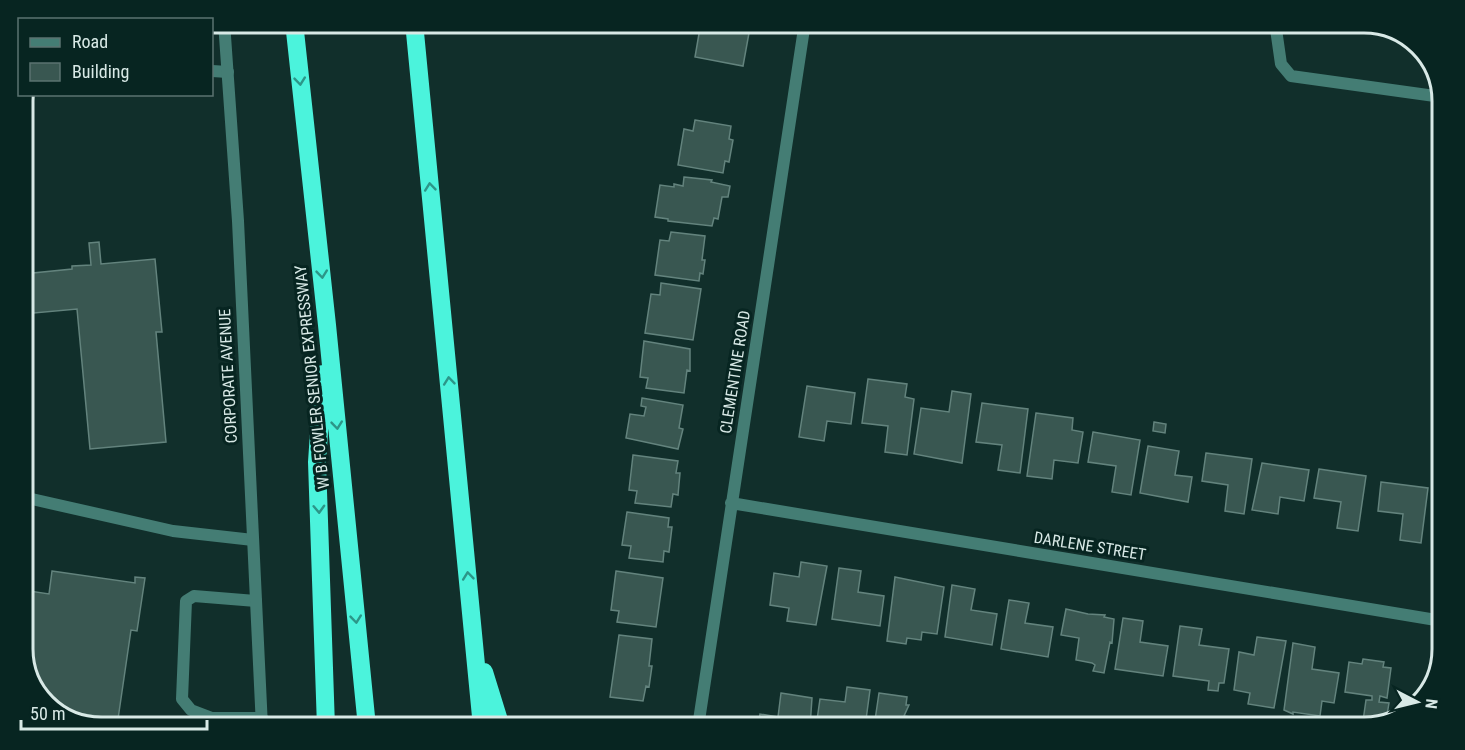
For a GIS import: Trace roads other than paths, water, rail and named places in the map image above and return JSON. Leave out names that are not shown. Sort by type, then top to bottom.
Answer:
[{"type":"highway","name":"W B FOWLER SENIOR EXPRESSWAY","points":[[295,33],[366,717]]},
{"type":"highway","points":[[415,33],[481,717]]},
{"type":"highway","points":[[326,717],[317,462],[327,325]]},
{"type":"highway","points":[[473,634],[498,717]]},
{"type":"street","name":"CORPORATE AVENUE","points":[[225,33],[238,221],[262,717]]},
{"type":"street","name":"CLEMENTINE ROAD","points":[[700,717],[803,33]]},
{"type":"street","points":[[1277,33],[1281,64],[1291,76],[1432,96]]},
{"type":"street","points":[[213,71],[228,72]]},
{"type":"street","points":[[33,499],[173,531],[253,540]]},
{"type":"street","name":"DARLENE STREET","points":[[731,503],[1432,619]]},
{"type":"street","points":[[209,717],[191,710],[182,699],[186,601],[194,596],[256,601]]}]
